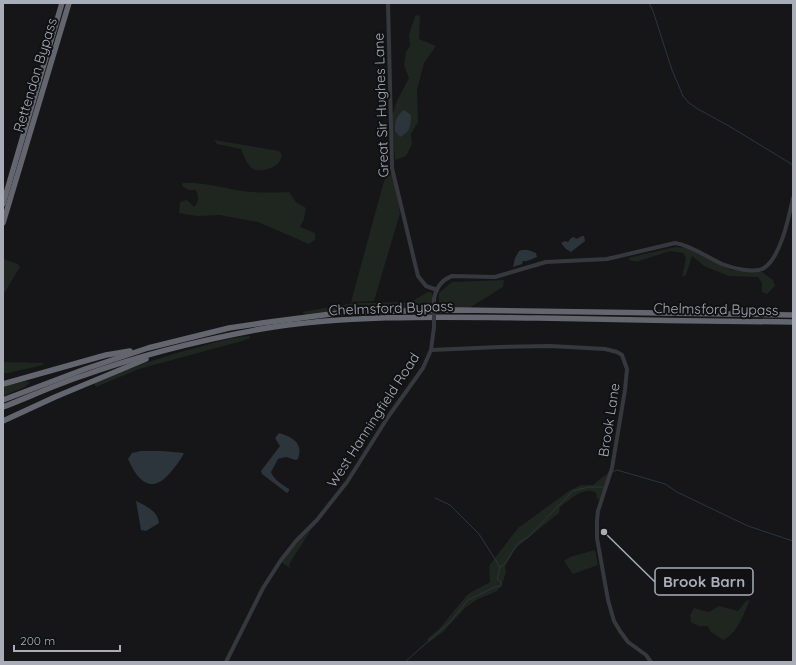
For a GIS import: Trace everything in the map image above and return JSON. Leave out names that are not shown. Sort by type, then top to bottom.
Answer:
[{"type":"highway","name":"Rettendon Bypass","points":[[3,204],[62,3]]},
{"type":"highway","name":"Rettendon Bypass","points":[[3,223],[69,3]]},
{"type":"highway","name":"Chelmsford Bypass","points":[[3,400],[85,369],[148,348],[236,327],[346,312],[460,310],[793,315]]},
{"type":"highway","name":"Chelmsford Bypass","points":[[3,407],[82,376],[161,352],[221,337],[264,329],[347,319],[462,317],[793,322]]},
{"type":"highway","points":[[3,384],[106,355],[148,348]]},
{"type":"highway","points":[[3,422],[55,397],[161,352]]},
{"type":"highway","points":[[3,381],[28,376]]},
{"type":"street","name":"Great Sir Hughes Lane","points":[[388,3],[392,168],[418,276],[426,286],[437,290]]},
{"type":"street","name":"West Hanningfield Road","points":[[226,662],[263,588],[281,560],[296,541],[317,520],[354,472],[388,417],[423,368],[431,350],[434,326],[434,299],[437,290],[446,278],[452,276],[495,277],[546,262],[607,259],[675,243],[685,244],[722,264],[757,271],[764,268],[771,261],[780,246],[793,198]]},
{"type":"street","name":"Brook Lane","points":[[431,350],[550,346],[605,349],[622,355],[627,369],[625,390],[612,468],[598,511],[597,538],[608,600],[614,621],[628,642],[646,655],[651,662]]},
{"type":"shaded area","points":[[420,15],[419,39],[436,46],[424,63],[417,90],[418,122],[411,134],[412,144],[406,156],[395,160],[391,119],[397,101],[409,78],[404,65],[406,52],[410,46],[409,35],[415,16]]},
{"type":"shaded area","points":[[404,110],[411,115],[411,122],[408,131],[400,137],[395,131],[395,125],[396,119]]},
{"type":"shaded area","points":[[214,140],[279,151],[282,155],[278,164],[272,168],[256,170],[249,165],[241,149],[217,144]]},
{"type":"shaded area","points":[[390,171],[394,180],[400,213],[374,301],[351,302],[384,181]]},
{"type":"shaded area","points":[[183,183],[203,184],[249,192],[289,192],[296,202],[306,208],[304,219],[300,227],[315,233],[315,240],[309,244],[258,222],[220,215],[197,216],[179,213],[180,202],[187,200],[194,207],[198,199],[196,190],[189,190],[182,186]]},
{"type":"shaded area","points":[[584,236],[585,241],[571,252],[561,243],[565,241],[568,242],[574,237],[576,239]]},
{"type":"shaded area","points":[[675,247],[689,248],[731,270],[762,272],[773,280],[775,286],[767,294],[762,292],[762,283],[758,277],[729,276],[704,266],[692,256],[686,275],[682,277],[686,258],[683,253],[670,251],[639,261],[631,261],[628,258]]},
{"type":"shaded area","points":[[528,250],[536,253],[537,257],[523,261],[522,264],[513,267],[515,258],[519,251]]},
{"type":"shaded area","points":[[3,259],[18,264],[20,267],[3,295]]},
{"type":"shaded area","points":[[504,280],[503,287],[469,308],[439,308],[439,293],[452,282]]},
{"type":"shaded area","points":[[428,292],[432,293],[433,298],[430,308],[351,309],[306,314],[302,312],[354,303],[411,302]]},
{"type":"shaded area","points":[[250,336],[250,338],[242,341],[139,369],[96,387],[94,383],[133,367],[172,354],[237,337]]},
{"type":"shaded area","points":[[3,362],[44,363],[43,365],[3,373]]},
{"type":"shaded area","points":[[26,381],[30,382],[25,387],[3,396],[3,386]]},
{"type":"shaded area","points":[[279,433],[288,436],[296,442],[299,449],[298,459],[296,460],[286,457],[278,459],[271,472],[281,484],[289,489],[287,493],[262,474],[261,471],[280,446],[275,438]]},
{"type":"shaded area","points":[[141,451],[184,453],[176,466],[163,480],[150,484],[140,478],[128,459],[132,453]]},
{"type":"shaded area","points":[[609,472],[601,499],[597,499],[596,493],[587,491],[582,492],[560,507],[559,513],[516,548],[505,566],[506,572],[502,584],[497,591],[476,600],[465,608],[443,632],[429,642],[427,639],[439,629],[468,594],[490,582],[489,566],[518,528],[569,491],[581,485],[593,485]]},
{"type":"shaded area","points":[[136,501],[154,512],[159,523],[146,531],[141,530]]},
{"type":"shaded area","points":[[311,530],[291,561],[289,566],[293,570],[281,562],[287,553]]},
{"type":"shaded area","points":[[595,550],[598,565],[573,574],[564,561],[570,557]]},
{"type":"shaded area","points":[[750,600],[733,633],[723,640],[710,631],[708,626],[699,626],[691,622],[690,615],[694,608],[709,612],[719,606],[738,611],[746,601]]},
{"type":"waterway","points":[[649,3],[672,70],[683,96],[689,103],[793,165]]},
{"type":"waterway","points":[[612,472],[617,470],[665,484],[677,492],[748,526],[793,541]]},
{"type":"waterway","points":[[405,662],[451,621],[468,600],[495,587],[501,586],[501,582],[497,579],[500,567],[504,565],[518,543],[527,538],[573,491],[589,487],[603,487]]},
{"type":"waterway","points":[[435,498],[450,505],[479,534],[500,567]]},
{"type":"place","name":"Brook Barn","points":[[604,532]]}]
